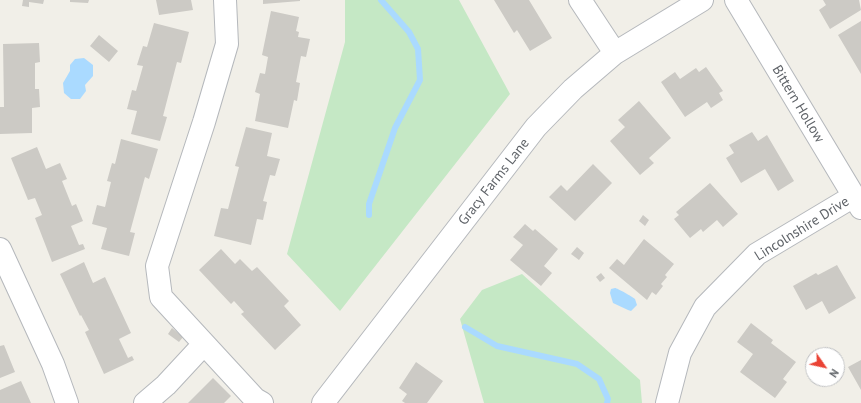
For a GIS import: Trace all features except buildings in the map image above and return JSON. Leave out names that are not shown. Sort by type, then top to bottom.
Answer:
[{"type":"street","points":[[225,0],[227,44],[204,122],[157,266],[161,297],[255,399],[262,403]]},
{"type":"street","points":[[580,0],[615,53]]},
{"type":"street","name":"Gracy Farms Lane","points":[[324,403],[536,127],[573,89],[615,53],[702,0]]},
{"type":"street","name":"Bittern Hollow","points":[[736,0],[857,202]]},
{"type":"street","name":"Lincolnshire Drive","points":[[667,403],[680,353],[705,307],[756,254],[857,202]]},
{"type":"street","points":[[0,249],[53,364],[67,403]]},
{"type":"street","points":[[145,403],[166,385],[204,344]]},
{"type":"green space","points":[[345,0],[459,0],[510,94],[340,311],[287,254],[345,42]]},
{"type":"green space","points":[[522,274],[640,380],[642,403],[484,403],[460,319],[482,290]]},
{"type":"water","points":[[84,58],[93,65],[93,76],[85,85],[86,91],[80,99],[71,99],[64,93],[63,83],[70,71],[70,65],[75,59]]},
{"type":"water","points":[[615,288],[635,299],[637,305],[631,311],[613,303],[610,293],[611,289]]},
{"type":"waterway","points":[[369,215],[369,204],[395,128],[420,80],[418,49],[409,32],[381,0]]},
{"type":"waterway","points":[[465,327],[497,346],[577,364],[599,379],[608,399],[607,403]]}]
